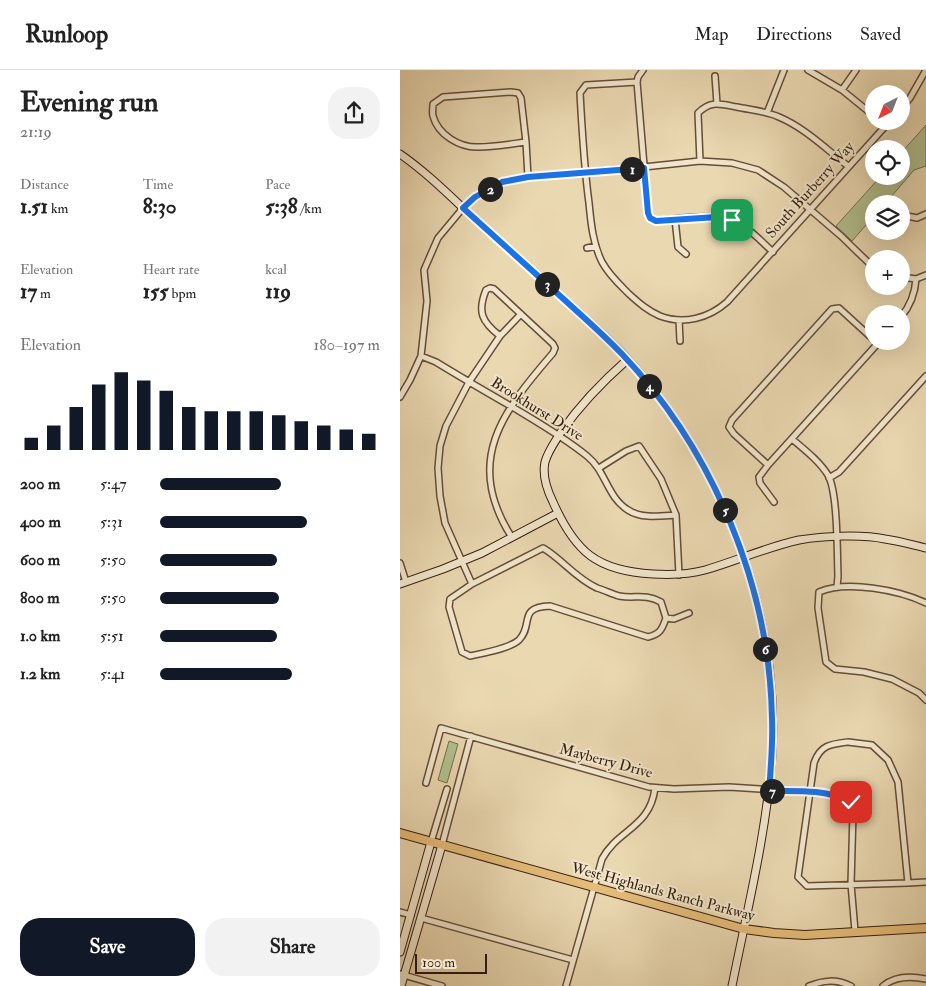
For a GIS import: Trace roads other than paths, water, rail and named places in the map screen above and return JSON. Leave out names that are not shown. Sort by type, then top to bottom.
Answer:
[{"type":"main road","name":"West Highlands Ranch Parkway","points":[[400,833],[744,929],[805,935],[926,928]]},
{"type":"street","points":[[643,70],[638,77],[638,82],[644,168],[650,218],[656,221],[717,217],[732,220],[746,228],[772,252]]},
{"type":"street","points":[[767,113],[784,70]]},
{"type":"street","points":[[808,70],[842,90],[865,109]]},
{"type":"street","points":[[842,90],[856,70]]},
{"type":"street","points":[[910,98],[926,70]]},
{"type":"street","points":[[715,76],[717,104]]},
{"type":"street","name":"South Burberry Way","points":[[638,82],[586,85],[580,93],[585,173],[593,238],[603,264],[609,273],[644,308],[668,319],[679,320],[704,316],[720,308],[811,210],[881,130]]},
{"type":"street","points":[[526,142],[478,148],[460,144],[448,137],[440,129],[433,116],[433,104],[442,97],[518,93],[521,98],[526,142],[528,177]]},
{"type":"street","points":[[700,161],[698,113],[706,106],[717,104],[780,117],[807,133],[848,166]]},
{"type":"street","points":[[400,154],[434,180],[594,326],[627,360],[668,409],[703,465],[743,558],[759,615],[771,691],[772,719],[769,791],[732,986]]},
{"type":"street","points":[[400,397],[421,356],[428,301],[424,270],[438,238],[463,208],[475,197],[502,182],[528,177],[644,168],[700,161],[732,163],[758,170],[784,187],[865,260]]},
{"type":"street","points":[[910,217],[917,218],[926,214]]},
{"type":"street","points":[[675,219],[678,247],[686,254]]},
{"type":"street","points":[[587,248],[596,246]]},
{"type":"street","points":[[910,278],[916,279],[926,275]]},
{"type":"street","points":[[910,305],[915,294],[916,279]]},
{"type":"street","points":[[500,336],[484,320],[482,302],[486,290],[490,288],[521,314],[555,348],[553,353],[525,385],[493,441],[489,462],[489,481],[493,500],[511,536]]},
{"type":"street","points":[[768,465],[734,434],[730,427],[732,420],[832,309],[840,308],[865,330]]},
{"type":"street","points":[[472,584],[445,524],[438,468],[440,446],[446,426],[469,382],[500,336],[521,314]]},
{"type":"street","points":[[679,320],[680,340]]},
{"type":"street","points":[[774,502],[760,483],[759,477],[869,350]]},
{"type":"street","name":"Brookhurst Drive","points":[[421,356],[436,362],[512,407],[589,457],[599,468],[617,502],[630,511],[650,516],[676,515]]},
{"type":"street","points":[[627,360],[590,395],[548,452],[545,464],[545,485],[572,539],[580,548],[599,562],[623,571],[679,576],[705,570],[798,540],[836,536],[884,538],[926,548]]},
{"type":"street","points":[[829,478],[839,472],[926,376]]},
{"type":"street","points":[[792,439],[817,461],[829,478],[833,493],[837,587]]},
{"type":"street","points":[[599,468],[626,451],[639,446],[661,479],[676,515],[679,576]]},
{"type":"street","points":[[400,563],[403,583],[482,553],[511,536],[558,513]]},
{"type":"street","points":[[543,548],[552,553],[566,568],[596,587],[620,596],[652,597],[656,599],[661,602],[666,618],[662,630],[657,635],[648,637],[550,606],[538,606],[530,613],[520,639],[512,645],[470,656],[462,652],[449,607],[450,598],[472,584],[543,548]]},
{"type":"street","points":[[926,603],[892,592],[869,588],[837,587],[819,592],[818,608],[826,662],[835,669],[864,672],[892,679],[919,693],[926,700]]},
{"type":"street","points":[[666,618],[674,619],[689,613]]},
{"type":"street","name":"Mayberry Drive","points":[[426,783],[441,728],[655,788],[729,787],[839,795],[851,802],[851,884]]},
{"type":"street","points":[[401,986],[402,975],[421,918],[471,736]]},
{"type":"street","points":[[908,883],[898,782],[888,760],[872,745],[848,742],[829,745],[817,753],[814,763],[798,877],[807,886],[851,884],[908,883],[926,882]]},
{"type":"street","points":[[566,986],[593,888],[605,854],[646,814],[652,804],[655,788]]},
{"type":"street","points":[[400,952],[447,789]]},
{"type":"street","points":[[851,884],[855,931]]},
{"type":"street","points":[[400,912],[411,915]]},
{"type":"street","points":[[421,918],[573,960]]},
{"type":"street","points":[[402,975],[442,986]]},
{"type":"street","points":[[882,986],[889,980],[912,976],[926,979]]},
{"type":"street","points":[[809,986],[838,981],[851,986]]}]
